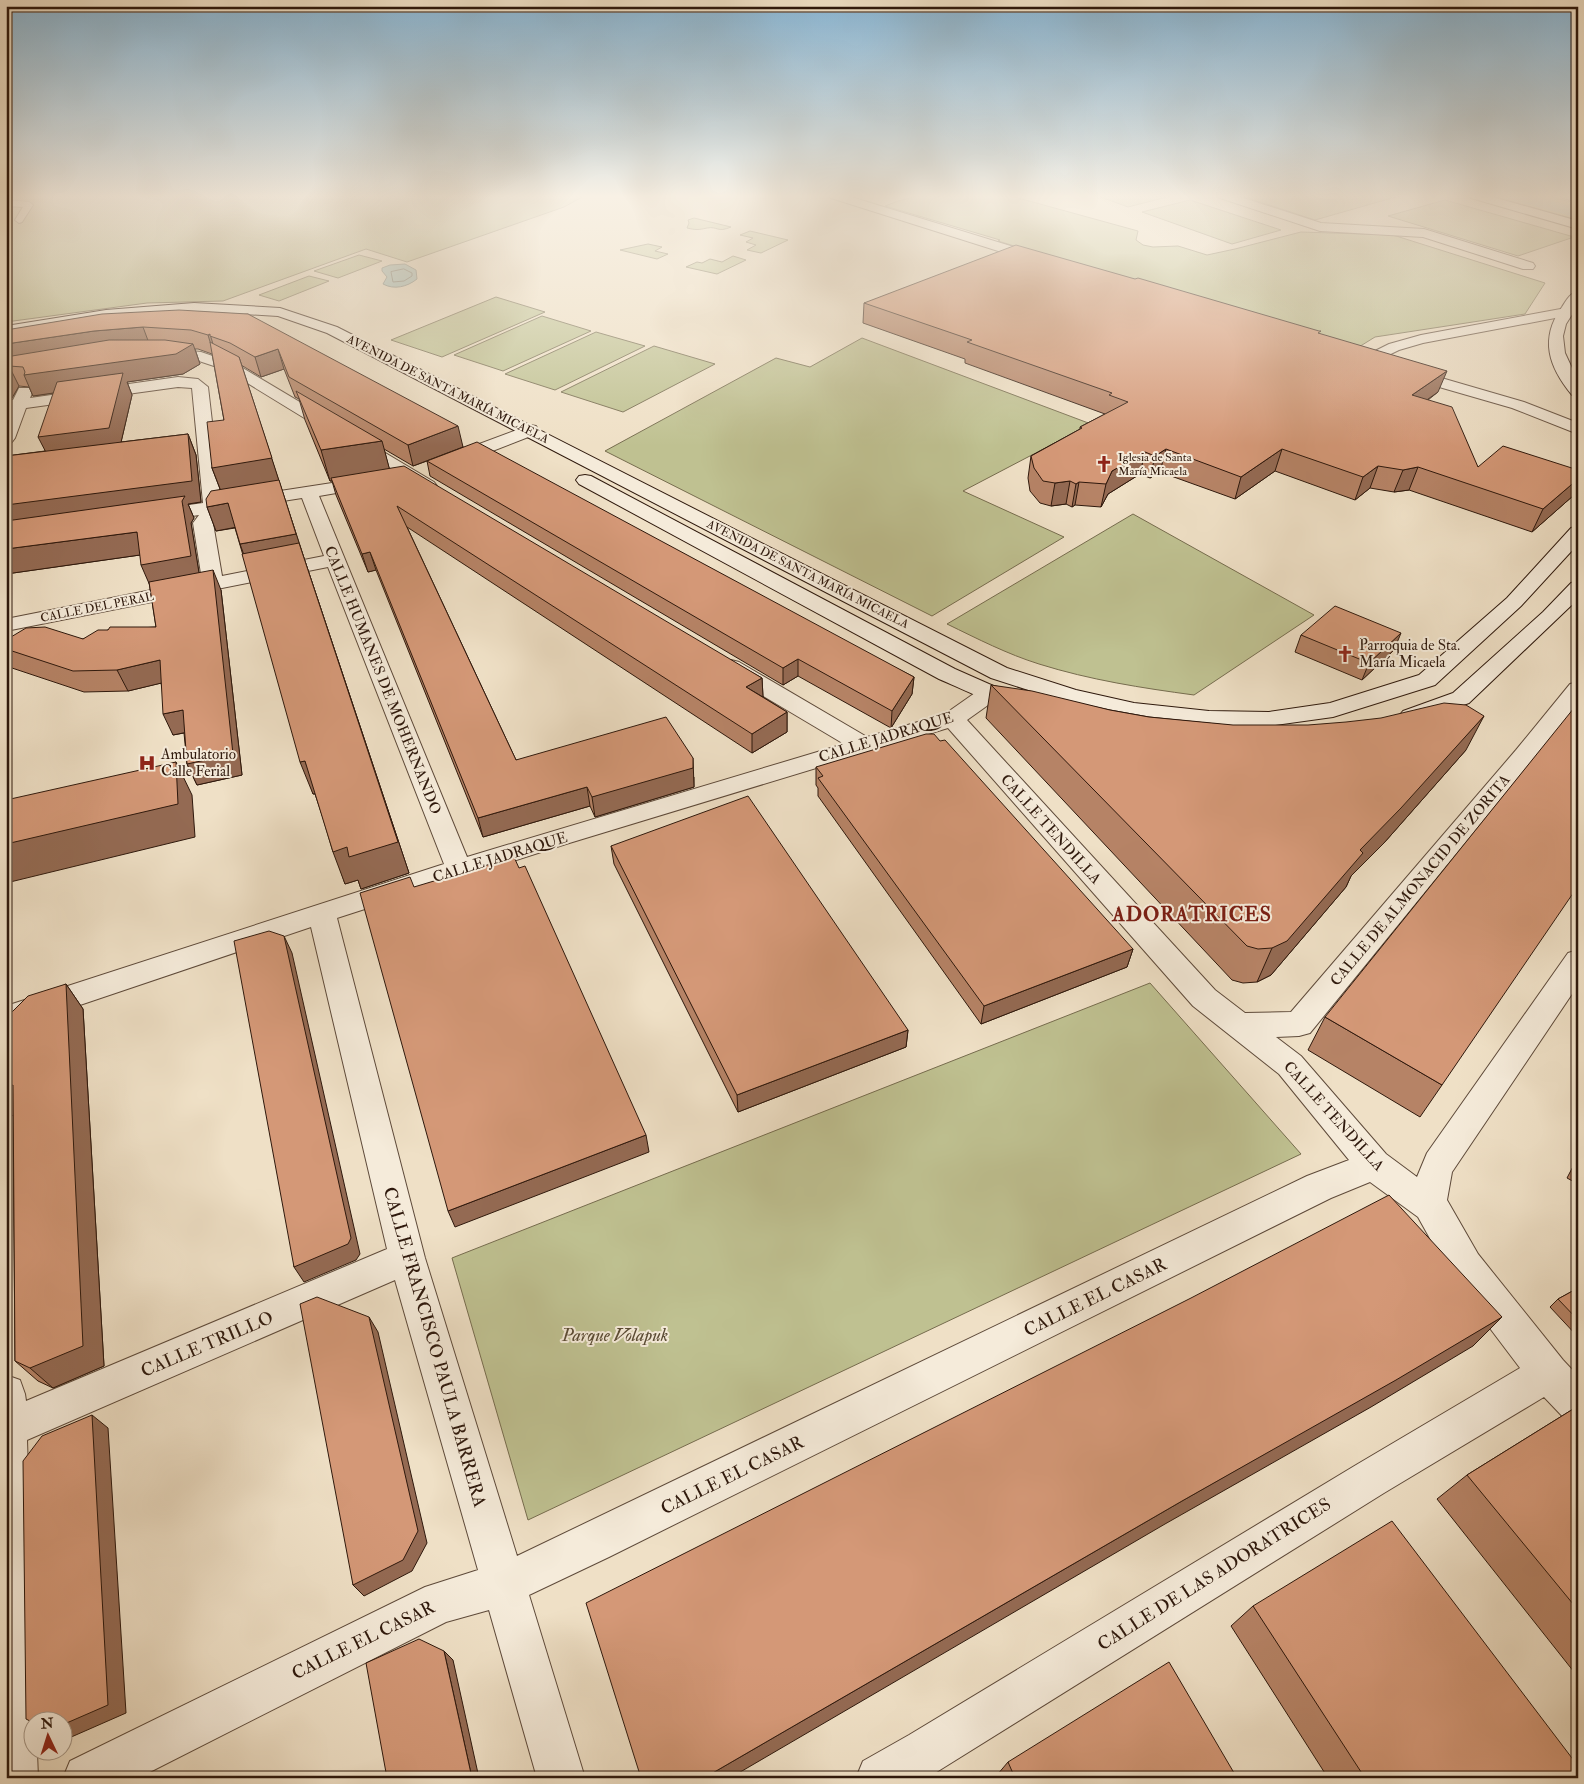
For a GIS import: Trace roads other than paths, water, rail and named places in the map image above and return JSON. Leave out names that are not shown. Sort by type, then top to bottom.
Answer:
[{"type":"street","points":[[1578,295],[1556,329],[1556,344],[1562,369],[1578,392]]},
{"type":"street","name":"AVENIDA DE SANTA MARÍA MICAELA","points":[[6,330],[106,314],[194,307],[280,312],[332,330],[530,430],[999,673],[1070,696],[1125,708],[1208,718],[1269,719],[1333,710],[1426,680],[1514,602],[1578,532]]},
{"type":"street","points":[[1566,312],[1411,341],[1361,359],[1518,405],[1578,429]]},
{"type":"street","name":"AVENIDA DE SANTA MARÍA MICAELA","points":[[6,336],[102,321],[186,314],[268,319],[320,336],[461,413]]},
{"type":"street","points":[[149,353],[201,356],[232,367],[446,497]]},
{"type":"street","points":[[6,438],[12,405],[33,374]]},
{"type":"street","points":[[12,405],[193,382],[200,387],[213,508],[202,523],[213,584]]},
{"type":"street","points":[[137,518],[213,508],[412,475],[500,434],[530,430]]},
{"type":"street","name":"AVENIDA DE SANTA MARÍA MICAELA","points":[[500,434],[947,674],[990,693],[1042,710]]},
{"type":"street","points":[[187,449],[206,446]]},
{"type":"street","name":"CALLE HUMANES DE MOHERNANDO","points":[[308,491],[459,869]]},
{"type":"street","name":"CALLE DEL PERAL","points":[[6,625],[334,560]]},
{"type":"street","points":[[1393,721],[1462,698],[1550,616],[1578,587]]},
{"type":"street","points":[[717,658],[863,745]]},
{"type":"street","name":"CALLE DE ALMONACID DE ZORITA","points":[[1240,1025],[1299,1024],[1525,755],[1578,689]]},
{"type":"street","name":"CALLE JADRAQUE","points":[[6,1018],[459,869],[953,719],[990,693]]},
{"type":"street","name":"CALLE TENDILLA","points":[[953,719],[1204,998],[1290,1065],[1374,1165],[1430,1206]]},
{"type":"street","name":"CALLE FRANCISCO PAULA BARRERA","points":[[322,913],[407,1258],[561,1778]]},
{"type":"street","points":[[1578,961],[1440,1164],[1431,1180],[1430,1206],[1465,1266],[1549,1374],[1578,1404]]},
{"type":"street","name":"CALLE EL CASAR","points":[[87,1778],[440,1602],[504,1584],[603,1538],[1319,1187],[1374,1165]]},
{"type":"street","name":"CALLE TRILLO","points":[[6,1429],[407,1258]]},
{"type":"street","name":"CALLE DE LAS ADORATRICES","points":[[880,1778],[926,1752],[1379,1473],[1516,1391],[1549,1374]]},
{"type":"street","points":[[6,1394],[14,1778]]},
{"type":"water","points":[[386,279],[417,279],[400,287],[383,284]]},
{"type":"place","name":"Iglesia de Santa María Micaela","points":[[1104,464]]},
{"type":"place","name":"Parroquia de Sta. María Micaela","points":[[1345,654]]},
{"type":"place","name":"Ambulatorio Calle Ferial","points":[[147,763]]},
{"type":"district","name":"ADORATRICES","points":[[1192,914]]},
{"type":"park label","name":"Parque Volapuk","points":[[615,1335]]}]
